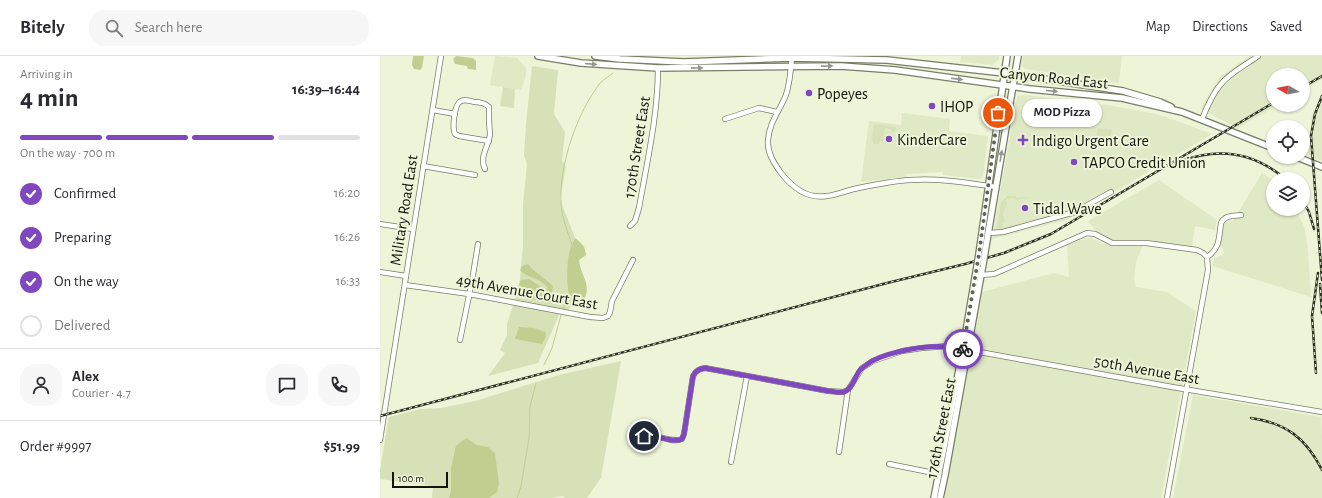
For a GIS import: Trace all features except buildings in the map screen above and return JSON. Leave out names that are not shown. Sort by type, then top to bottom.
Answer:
[{"type":"main road","name":"Canyon Road East","points":[[538,56],[581,63],[658,68],[863,67],[1002,84],[1030,89],[1115,97],[1182,112]]},
{"type":"main road","name":"Canyon Road East","points":[[595,56],[620,59],[684,62],[792,57],[887,60],[1004,73],[1123,91],[1160,102],[1266,145]]},
{"type":"main road","name":"176th Street East","points":[[940,498],[965,349],[1006,56]]},
{"type":"main road","name":"176th Street East","points":[[935,498],[937,482],[981,275],[1018,56]]},
{"type":"main road","points":[[658,68],[662,64],[684,62]]},
{"type":"main road","points":[[1310,162],[1322,167]]},
{"type":"street","name":"Military Road East","points":[[380,440],[441,56]]},
{"type":"street","points":[[1202,119],[1212,97],[1221,83],[1258,56]]},
{"type":"street","points":[[792,57],[786,95],[771,124],[768,140],[772,159],[778,173],[796,189],[804,193],[818,196],[833,195],[882,183],[913,180],[962,182],[996,187]]},
{"type":"street","name":"170th Street East","points":[[630,226],[635,221],[639,208],[656,106],[658,68]]},
{"type":"street","points":[[485,169],[482,160],[489,141],[489,107],[482,103],[465,100],[460,102],[456,106],[453,127],[454,133],[459,136],[489,141]]},
{"type":"street","points":[[725,118],[759,108],[777,112]]},
{"type":"street","points":[[433,110],[455,114]]},
{"type":"street","points":[[423,166],[475,175]]},
{"type":"street","points":[[988,233],[1003,232],[1075,212],[1111,192]]},
{"type":"street","points":[[1207,257],[1216,250],[1221,223],[1223,220],[1226,217],[1242,215]]},
{"type":"street","points":[[380,224],[413,230]]},
{"type":"street","points":[[981,275],[994,274],[1085,234],[1095,234],[1112,243],[1146,243],[1197,250],[1207,257],[1208,270],[1167,498]]},
{"type":"street","points":[[460,340],[478,244]]},
{"type":"street","name":"49th Avenue Court East","points":[[404,285],[469,294],[590,317],[603,318],[608,316],[612,301],[633,260]]},
{"type":"street","points":[[380,272],[406,276]]},
{"type":"street","name":"50th Avenue East","points":[[848,390],[862,368],[873,361],[902,351],[947,346],[1186,390],[1322,412]]},
{"type":"street","points":[[644,436],[649,435],[681,440],[684,434],[694,374],[698,370],[705,368],[828,391],[843,392],[848,390],[839,452]]},
{"type":"street","points":[[731,462],[747,376]]},
{"type":"street","points":[[889,464],[939,474]]},
{"type":"shaded area","points":[[413,56],[424,56],[422,68],[420,70],[414,69],[412,65]]},
{"type":"shaded area","points":[[456,56],[473,58],[476,61],[476,70],[468,69],[467,66],[455,64],[453,59]]},
{"type":"shaded area","points":[[495,56],[517,58],[526,68],[526,76],[521,90],[490,85]]},
{"type":"shaded area","points":[[961,56],[999,56],[999,59],[993,65],[960,62]]},
{"type":"shaded area","points":[[1023,56],[1122,56],[1119,83],[1025,69],[1021,65]]},
{"type":"shaded area","points":[[1249,56],[1322,56],[1322,79],[1310,86],[1310,68],[1266,68],[1266,112],[1238,128],[1200,109],[1220,77]]},
{"type":"shaded area","points":[[532,66],[558,70],[554,114],[565,132],[562,161],[566,167],[560,199],[575,238],[584,246],[586,255],[579,260],[587,290],[586,295],[583,301],[575,303],[568,310],[515,300],[520,279],[523,245],[523,204],[527,164],[524,155]]},
{"type":"shaded area","points":[[503,87],[515,89],[514,108],[500,106]]},
{"type":"shaded area","points":[[1322,94],[1322,161],[1310,157],[1312,114]]},
{"type":"shaded area","points":[[1025,95],[1107,105],[1152,113],[1212,134],[1067,220],[992,239],[1017,96]]},
{"type":"shaded area","points":[[902,113],[950,119],[949,131],[988,136],[983,176],[980,179],[943,175],[943,172],[907,174],[906,177],[861,182],[869,121],[901,125]]},
{"type":"shaded area","points":[[874,124],[896,127],[895,132],[891,131],[891,129],[885,128],[883,141],[880,141],[879,144],[873,144],[872,138]]},
{"type":"shaded area","points":[[1098,128],[1112,130],[1109,144],[1095,142]]},
{"type":"shaded area","points":[[1262,173],[1266,176],[1266,216],[1299,216],[1305,229],[1311,297],[1213,266],[1214,258],[1224,254],[1222,247],[1220,246],[1224,222],[1233,221]]},
{"type":"shaded area","points":[[1159,180],[1217,220],[1215,230],[1195,226],[1192,247],[1147,241],[1114,241],[1106,239],[1101,237],[1088,221]]},
{"type":"shaded area","points":[[1008,196],[1016,196],[1017,198],[1032,197],[1017,200],[1013,198],[1006,199],[1007,203],[1003,214],[1005,222],[1002,223],[1003,228],[1047,216],[1048,213],[1049,217],[1005,229],[997,228],[1001,202]]},
{"type":"shaded area","points":[[575,238],[585,249],[586,255],[579,260],[587,290],[583,301],[573,302],[569,293],[567,271],[569,253]]},
{"type":"shaded area","points":[[1086,238],[1092,238],[1103,244],[1114,246],[1143,245],[1136,262],[1134,280],[1136,287],[1167,292],[1196,311],[1161,498],[944,498],[982,292],[1054,273],[1069,277],[1067,245]]},
{"type":"shaded area","points":[[528,264],[553,286],[550,303],[528,297],[517,291],[521,280],[529,279],[545,291],[548,288],[545,284],[520,270],[522,266]]},
{"type":"shaded area","points":[[513,305],[560,313],[538,363],[488,376],[505,353],[500,350],[507,335],[507,324]]},
{"type":"shaded area","points":[[519,327],[534,328],[545,332],[546,337],[542,344],[515,339]]},
{"type":"shaded area","points":[[621,361],[601,478],[587,498],[565,498],[563,496],[552,498],[432,498],[433,486],[380,479],[389,417],[421,409],[441,408],[475,401],[559,375]]},
{"type":"shaded area","points":[[1193,395],[1321,417],[1322,498],[1173,498]]},
{"type":"shaded area","points":[[466,438],[477,445],[488,447],[495,453],[499,484],[497,492],[489,498],[449,498],[451,491],[451,468],[456,446]]},
{"type":"waterway","points":[[572,245],[561,208],[561,188],[566,156],[577,123],[584,108],[601,82],[613,73]]},
{"type":"waterway","points":[[564,308],[569,293]]},
{"type":"waterway","points":[[544,365],[552,348],[561,315]]},
{"type":"waterway","points":[[517,498],[521,486],[529,438],[530,407],[536,383]]},
{"type":"railway","points":[[1310,83],[1322,76]]},
{"type":"railway","points":[[1322,96],[1315,114],[1311,136],[1322,280]]},
{"type":"railway","points":[[380,416],[1004,253],[1051,234],[1266,107]]},
{"type":"railway","points":[[1181,161],[1209,154],[1222,153],[1248,158],[1261,163],[1276,172]]},
{"type":"railway","points":[[1310,215],[1314,229]]},
{"type":"railway","points":[[1316,373],[1312,316],[1318,273]]},
{"type":"railway","points":[[1320,284],[1322,313]]},
{"type":"railway","points":[[1251,418],[1275,424],[1294,434],[1309,449],[1322,470]]},
{"type":"way so far","points":[[963,349],[979,254],[998,113]]},
{"type":"place","name":"Popeyes","points":[[809,93]]},
{"type":"place","name":"IHOP","points":[[932,106]]},
{"type":"place","name":"MOD Pizza","points":[[998,113]]},
{"type":"place","name":"KinderCare","points":[[889,139]]},
{"type":"place","name":"Indigo Urgent Care","points":[[1023,140]]},
{"type":"place","name":"TAPCO Credit Union","points":[[1074,162]]},
{"type":"place","name":"Tidal Wave","points":[[1025,208]]},
{"type":"route","points":[[644,436],[657,436],[674,440],[682,439],[693,376],[698,370],[701,369],[705,368],[828,391],[843,392],[850,388],[862,368],[873,361],[894,353],[922,348],[947,346],[963,349]]}]
